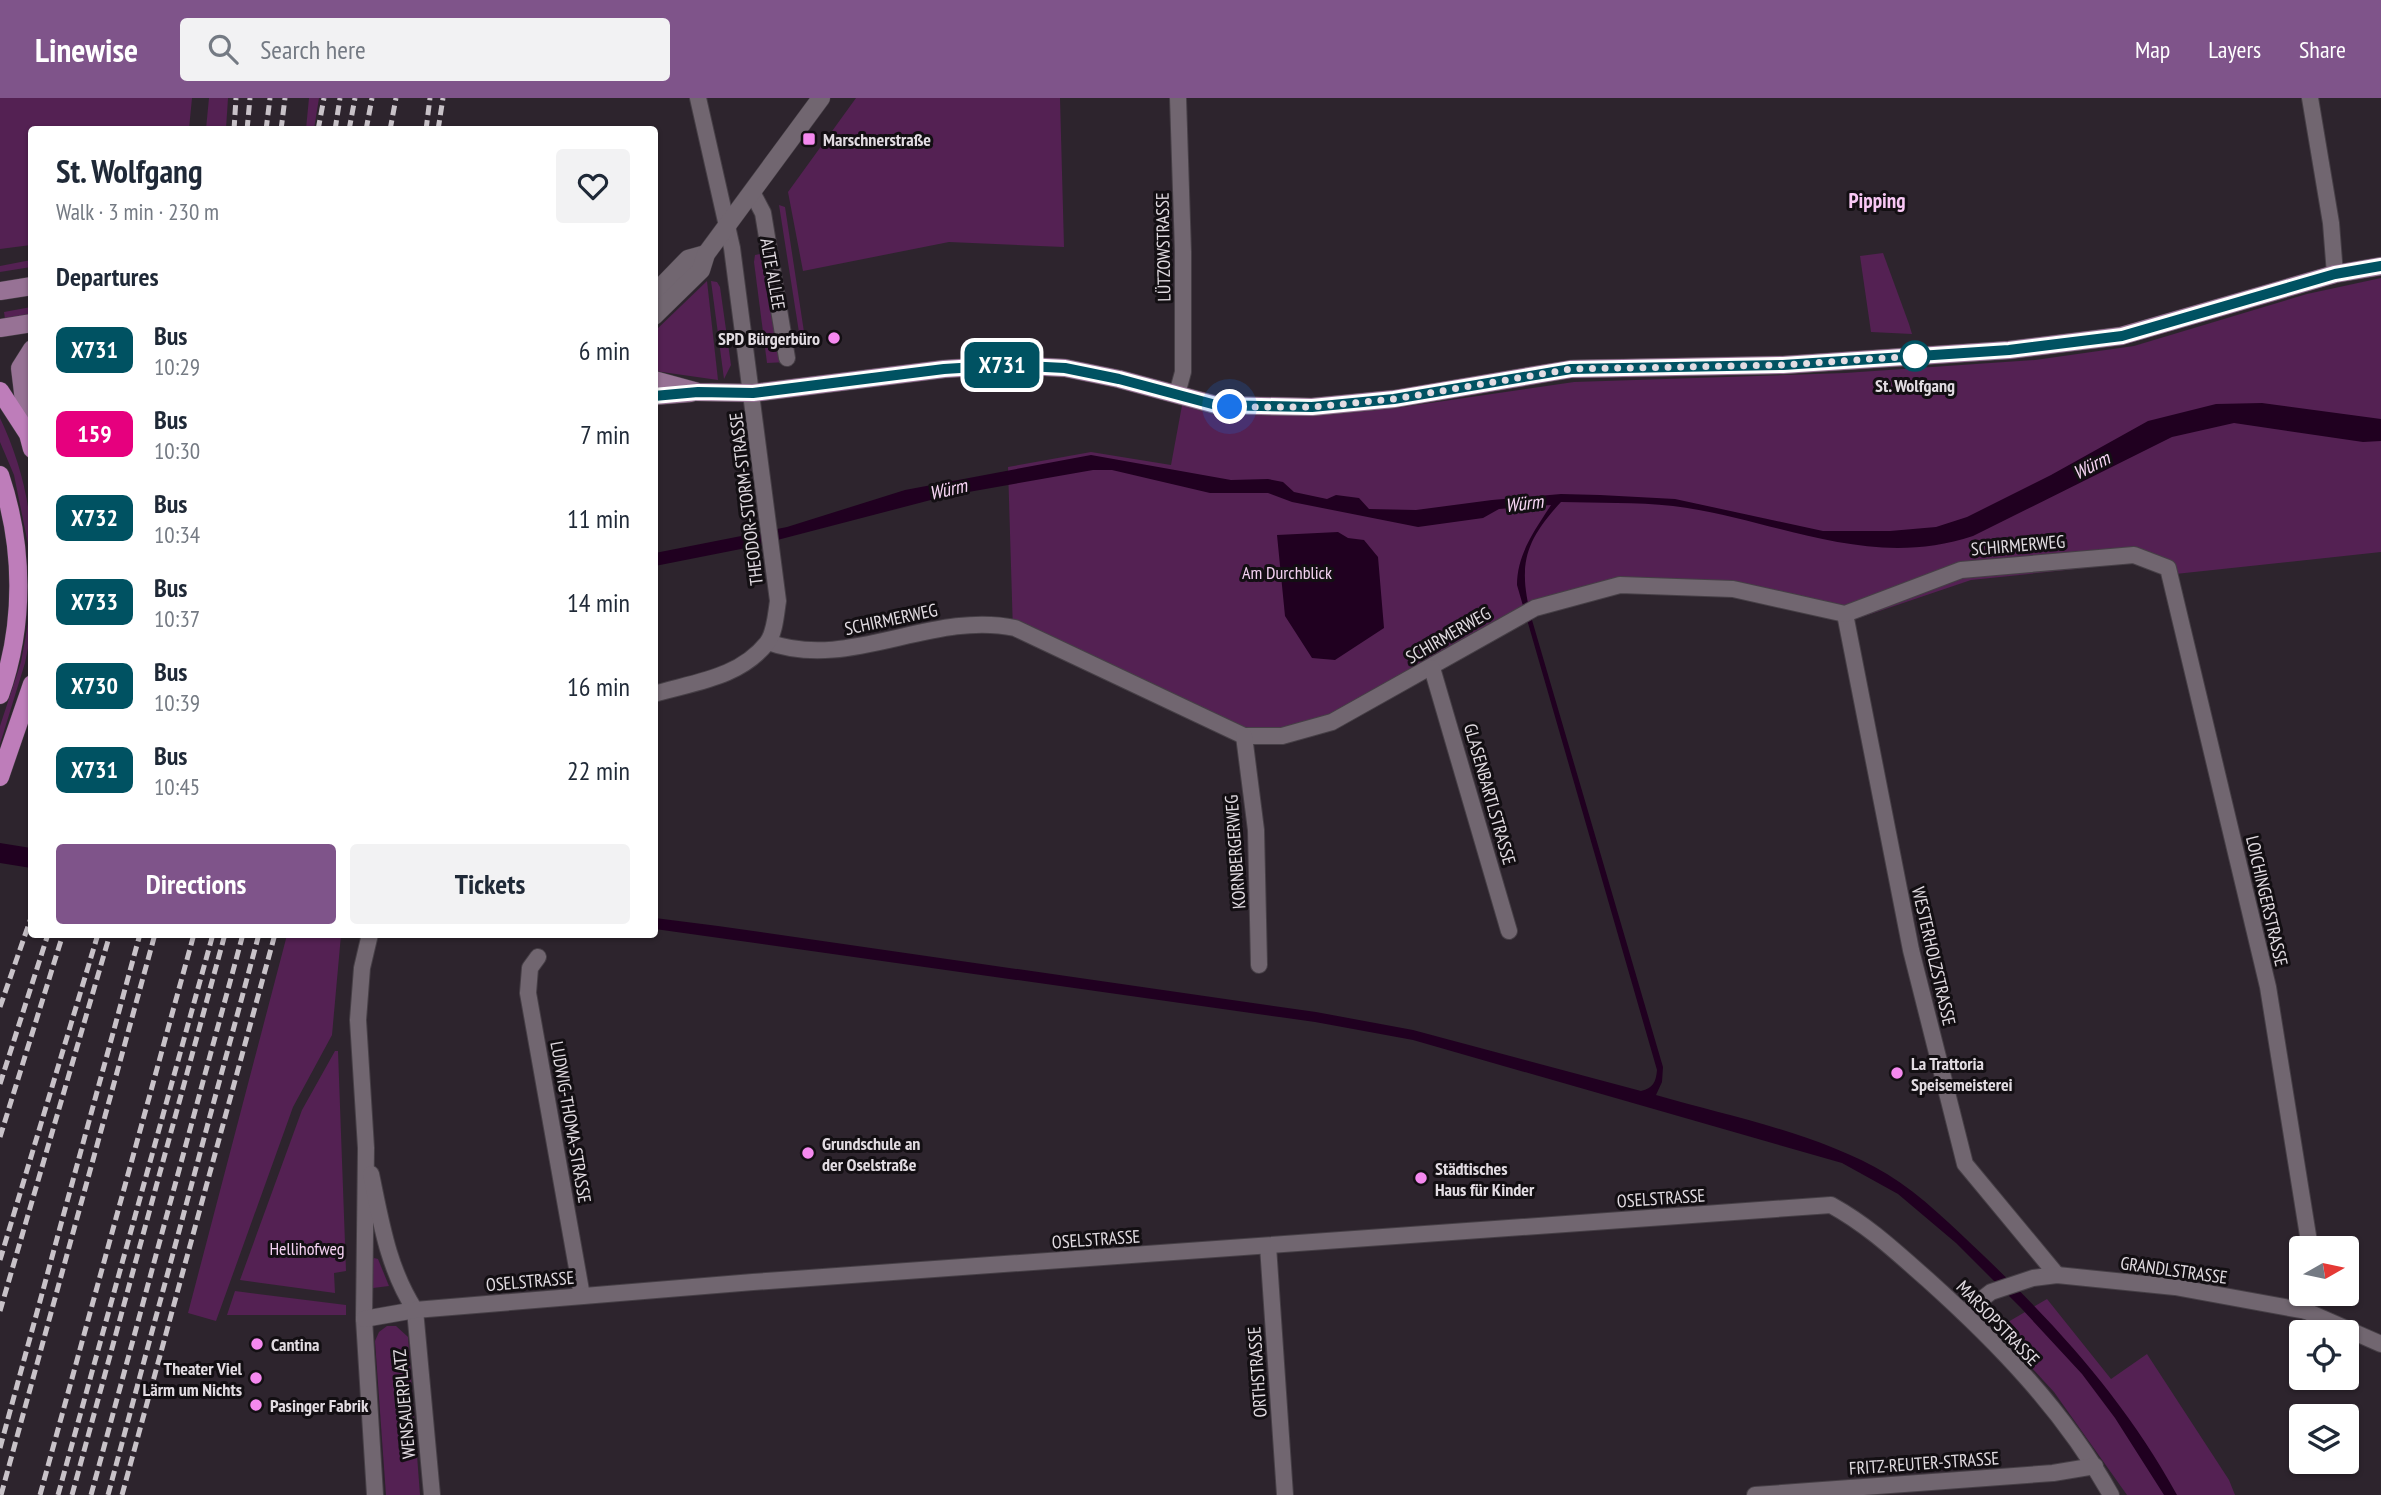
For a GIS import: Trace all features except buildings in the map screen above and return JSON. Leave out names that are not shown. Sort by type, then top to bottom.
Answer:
[{"type":"main road","points":[[658,396],[698,392],[753,393],[944,369],[1008,365],[1065,368],[1216,405],[1312,407],[1394,399],[1571,369],[1783,365],[2009,350],[2122,336],[2335,274],[2381,266]]},
{"type":"main road","points":[[0,291],[28,287]]},
{"type":"main road","points":[[0,328],[28,324]]},
{"type":"main road","points":[[28,355],[20,368],[28,426]]},
{"type":"main road","points":[[658,381],[698,392]]},
{"type":"main road","points":[[0,391],[28,438]]},
{"type":"main road","points":[[0,475],[12,510],[19,584],[17,623],[0,695]]},
{"type":"main road","points":[[0,777],[28,696]]},
{"type":"street","points":[[698,98],[727,225]]},
{"type":"street","points":[[658,312],[701,270],[706,254],[821,98]]},
{"type":"street","name":"LÜTZOWSTRASSE","points":[[1177,394],[1183,372],[1178,98]]},
{"type":"street","points":[[2309,98],[2331,223],[2335,274]]},
{"type":"street","name":"ALTE ALLEE","points":[[752,192],[763,213],[787,358]]},
{"type":"street","name":"THEODOR-STORM-STRASSE","points":[[727,225],[753,393],[778,601],[768,642]]},
{"type":"street","points":[[658,290],[688,259],[706,254]]},
{"type":"street","name":"SCHIRMERWEG","points":[[768,642],[792,650],[822,652],[963,624],[989,622],[1015,628],[1244,736],[1282,736],[1332,722],[1535,608],[1620,586],[1733,589],[1846,614],[1961,570],[2133,555],[2168,568]]},
{"type":"street","name":"LOICHINGERSTRASSE","points":[[2168,568],[2268,987],[2308,1236]]},
{"type":"street","name":"WESTERHOLZSTRASSE","points":[[1846,614],[1906,925],[1965,1164],[2057,1275]]},
{"type":"street","points":[[658,693],[723,676],[768,642]]},
{"type":"street","name":"GLASENBARTLSTRASSE","points":[[1432,668],[1509,931]]},
{"type":"street","name":"KORNBERGERWEG","points":[[1244,736],[1256,830],[1259,965]]},
{"type":"street","points":[[364,1319],[366,1148],[358,1020],[362,968],[369,938]]},
{"type":"street","name":"LUDWIG-THOMA-STRASSE","points":[[538,957],[530,968],[528,993],[582,1296]]},
{"type":"street","points":[[366,1148],[385,1246],[402,1290],[415,1310]]},
{"type":"street","name":"OSELSTRASSE","points":[[364,1319],[415,1310],[582,1296],[1831,1205]]},
{"type":"street","name":"MARSOPSTRASSE","points":[[1831,1205],[1864,1223],[1964,1313],[2056,1411],[2095,1466],[2111,1495]]},
{"type":"street","name":"ORTHSTRASSE","points":[[1268,1246],[1285,1495]]},
{"type":"street","name":"GRANDLSTRASSE","points":[[1964,1313],[1991,1292],[2033,1278],[2057,1275],[2175,1287],[2306,1311],[2381,1344]]},
{"type":"street","points":[[2306,1311],[2307,1306]]},
{"type":"street","name":"WENSAUERPLATZ","points":[[415,1310],[432,1495]]},
{"type":"street","name":"WENSAUERPLATZ","points":[[364,1319],[375,1495]]},
{"type":"street","name":"FRITZ-REUTER-STRASSE","points":[[1755,1495],[2053,1474],[2095,1466]]},
{"type":"green space","points":[[0,98],[192,98],[189,126],[28,126],[28,245],[0,249]]},
{"type":"green space","points":[[209,98],[228,98],[226,126],[206,126]]},
{"type":"green space","points":[[309,98],[319,98],[314,126],[306,126]]},
{"type":"green space","points":[[856,98],[1060,98],[1064,247],[949,242],[803,271],[788,192]]},
{"type":"green space","points":[[779,205],[785,207],[806,345],[801,345]]},
{"type":"green space","points":[[765,253],[787,362],[767,363],[754,262],[755,255]]},
{"type":"green space","points":[[1883,253],[1912,334],[1871,332],[1860,256]]},
{"type":"green space","points":[[28,261],[28,267],[0,272],[0,266]]},
{"type":"green space","name":"Am Durchblick","points":[[2381,278],[2381,552],[2166,575],[2133,563],[1971,580],[1847,622],[1732,596],[1614,591],[1544,611],[1329,728],[1242,737],[1013,632],[1008,467],[1091,452],[1171,465],[1183,400],[1310,415],[1396,408],[1574,382],[1845,373],[2035,360],[2134,346],[2307,294]]},
{"type":"green space","points":[[707,281],[718,380],[658,371],[658,328]]},
{"type":"green space","points":[[711,281],[717,282],[720,287],[731,365],[724,379]]},
{"type":"green space","points":[[28,308],[28,315],[5,319],[4,312]]},
{"type":"green space","points":[[0,418],[23,482],[28,510],[28,544],[14,475],[0,442]]},
{"type":"green space","points":[[28,623],[25,663],[0,744],[0,726],[21,662]]},
{"type":"green space","points":[[286,938],[341,938],[332,1035],[293,1107],[216,1321],[188,1313]]},
{"type":"green space","name":"Hellihofweg","points":[[335,1051],[338,1051],[346,1271],[334,1273],[335,1293],[240,1280],[302,1110]]},
{"type":"green space","points":[[378,1259],[389,1286],[373,1288],[371,1261]]},
{"type":"green space","points":[[235,1291],[346,1305],[346,1315],[227,1315]]},
{"type":"green space","points":[[2047,1299],[2111,1379],[2147,1354],[2229,1480],[2235,1495],[2127,1495],[2054,1392],[1996,1329]]},
{"type":"green space","points":[[387,1326],[396,1326],[408,1337],[420,1495],[386,1495],[375,1341],[379,1332]]},
{"type":"water","name":"Würm","points":[[2262,403],[2381,419],[2381,441],[2363,442],[2234,423],[2172,437],[1973,536],[1934,545],[1896,548],[1822,539],[1711,512],[1673,506],[1561,502],[1531,543],[1525,570],[1532,620],[1663,1067],[1662,1082],[1656,1095],[1774,1127],[1832,1147],[1887,1174],[1913,1192],[1984,1256],[2065,1339],[2114,1398],[2177,1495],[2164,1495],[2115,1418],[2082,1374],[1956,1243],[1898,1194],[1842,1163],[1413,1040],[1315,1022],[658,929],[658,918],[1316,1012],[1413,1030],[1645,1090],[1653,1084],[1657,1070],[1517,585],[1524,553],[1551,505],[1499,509],[1483,518],[1418,527],[1292,502],[1268,493],[1210,493],[1112,470],[1093,470],[946,496],[751,547],[658,565],[658,552],[787,527],[905,490],[1091,455],[1231,480],[1268,479],[1283,482],[1294,492],[1327,499],[1336,495],[1359,498],[1369,509],[1416,510],[1561,494],[1600,495],[1675,499],[1823,531],[1890,531],[1936,527],[1967,517],[2051,475],[2148,421],[2216,404]]},
{"type":"water","points":[[1338,532],[1348,538],[1364,540],[1378,557],[1384,628],[1335,660],[1312,658],[1285,616],[1277,535]]},
{"type":"water","points":[[0,843],[28,848],[28,868],[0,863]]},
{"type":"railway","points":[[234,126],[236,98]]},
{"type":"railway","points":[[247,126],[250,98]]},
{"type":"railway","points":[[266,126],[270,98]]},
{"type":"railway","points":[[282,126],[285,98]]},
{"type":"railway","points":[[319,126],[324,98]]},
{"type":"railway","points":[[336,126],[340,98]]},
{"type":"railway","points":[[350,126],[355,98]]},
{"type":"railway","points":[[367,126],[372,98]]},
{"type":"railway","points":[[391,126],[396,98]]},
{"type":"railway","points":[[426,126],[430,98]]},
{"type":"railway","points":[[439,126],[443,98]]},
{"type":"railway","points":[[0,1007],[28,926]]},
{"type":"railway","points":[[0,1084],[47,938]]},
{"type":"railway","points":[[0,1137],[62,938]]},
{"type":"railway","points":[[0,1260],[97,938]]},
{"type":"railway","points":[[0,1311],[109,938]]},
{"type":"railway","points":[[0,1448],[139,938]]},
{"type":"railway","points":[[1,1495],[154,938]]},
{"type":"railway","points":[[40,1495],[193,938]]},
{"type":"railway","points":[[58,1495],[212,938]]},
{"type":"railway","points":[[72,1495],[224,938]]},
{"type":"railway","points":[[91,1495],[242,938]]},
{"type":"railway","points":[[108,1495],[258,938]]},
{"type":"railway","points":[[122,1495],[274,938]]},
{"type":"bus line","name":"X731","points":[[658,396],[698,392],[753,393],[944,369],[1008,365],[1065,368],[1119,379],[1216,405],[1273,409],[1312,407],[1394,399],[1571,369],[1783,365],[2009,350],[2122,336],[2335,274],[2381,266]]},
{"type":"place","name":"Marschnerstraße","points":[[809,139]]},
{"type":"place","name":"SPD Bürgerbüro","points":[[834,338]]},
{"type":"place","name":"St. Wolfgang","points":[[1915,356]]},
{"type":"place","name":"La Trattoria Speisemeisterei","points":[[1897,1073]]},
{"type":"place","name":"Grundschule an der Oselstraße","points":[[808,1153]]},
{"type":"place","name":"Städtisches Haus für Kinder","points":[[1421,1178]]},
{"type":"place","name":"Cantina","points":[[257,1344]]},
{"type":"place","name":"Theater Viel Lärm um Nichts","points":[[256,1378]]},
{"type":"place","name":"Pasinger Fabrik","points":[[256,1405]]},
{"type":"district","name":"Pipping","points":[[1877,200]]},
{"type":"route","points":[[1230,407],[1273,409],[1394,399],[1571,369],[1783,365],[1915,356]]}]
